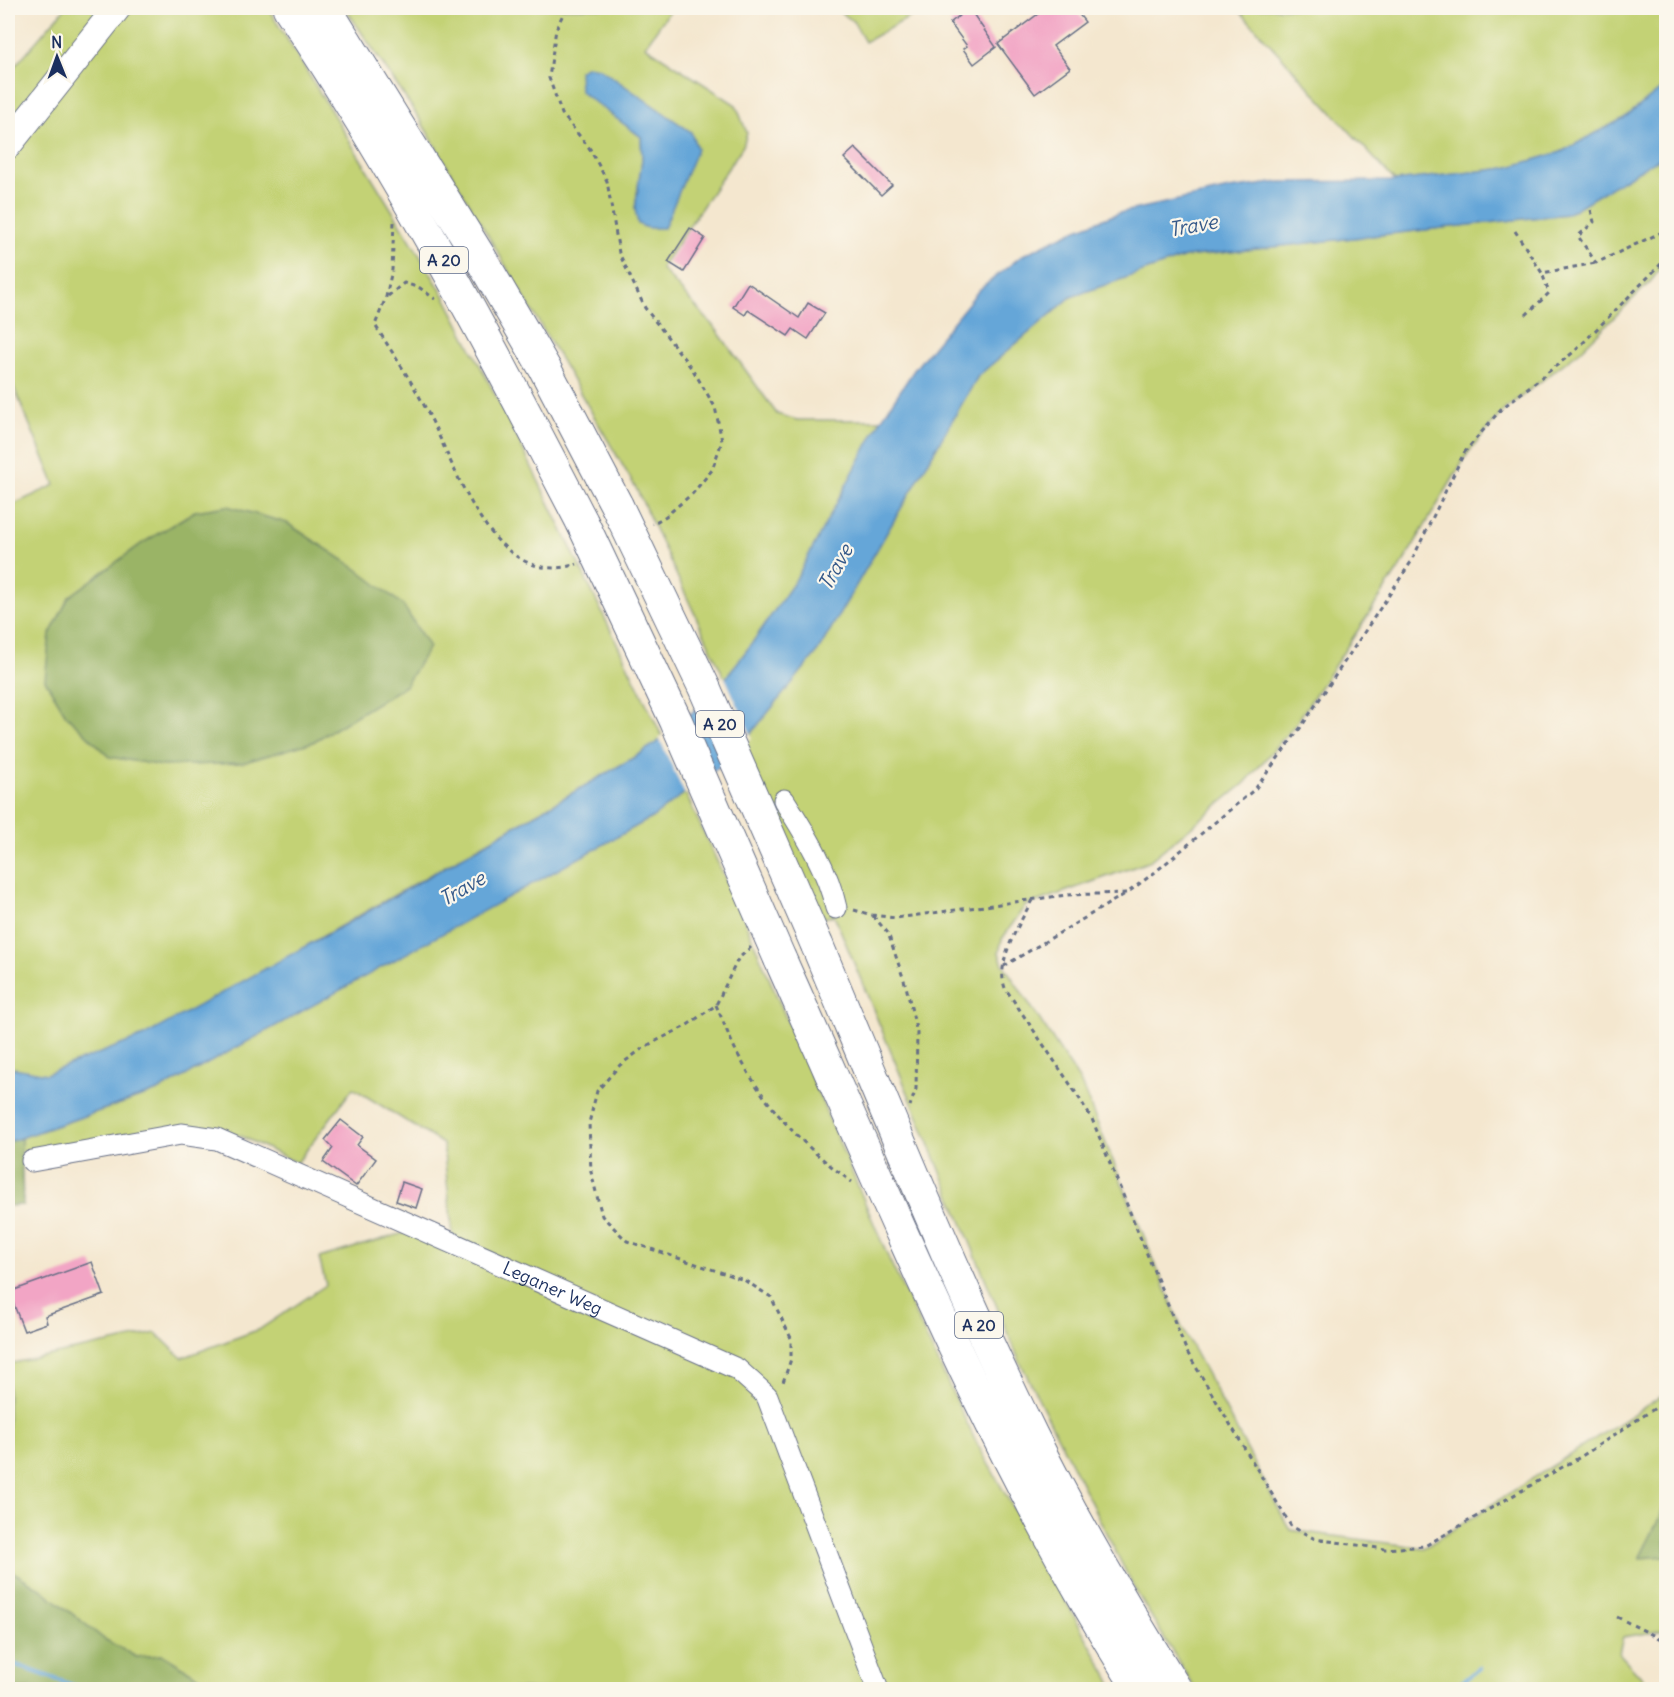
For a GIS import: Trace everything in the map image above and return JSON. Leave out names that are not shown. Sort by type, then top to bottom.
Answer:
[{"type":"highway","name":"A 20","points":[[289,8],[394,173],[452,275],[582,522],[676,721],[769,951],[1004,1448],[1053,1543],[1140,1689]]},
{"type":"highway","name":"A 20","points":[[325,8],[487,269],[545,369],[617,506],[704,687],[817,945],[960,1284],[1031,1434],[1081,1529],[1140,1633],[1176,1689]]},
{"type":"main road","points":[[8,146],[117,8]]},
{"type":"street","points":[[784,801],[798,822],[832,887],[836,908]]},
{"type":"street","name":"Leganer Weg","points":[[32,1161],[181,1134],[217,1139],[704,1352],[737,1369],[767,1396],[878,1689]]},
{"type":"path","points":[[1591,210],[1594,222],[1578,236],[1596,263]]},
{"type":"path","points":[[1515,231],[1542,273],[1549,293],[1526,315]]},
{"type":"path","points":[[1542,273],[1596,263],[1666,232]]},
{"type":"path","points":[[1003,966],[1127,892],[1154,873],[1255,789],[1301,727],[1411,562],[1464,453],[1501,409],[1575,351],[1666,259]]},
{"type":"path","points":[[386,297],[404,283],[420,288],[440,302]]},
{"type":"path","points":[[836,908],[897,918],[1066,895],[1127,892]]},
{"type":"path","points":[[1032,900],[1006,955],[1002,978],[1005,988],[1092,1119],[1187,1352],[1291,1526],[1315,1539],[1385,1549],[1425,1546],[1582,1456],[1666,1401]]},
{"type":"path","points":[[872,915],[888,933],[906,986],[917,1033],[916,1089],[908,1112]]},
{"type":"path","points":[[767,1396],[781,1389],[791,1359],[791,1338],[771,1297],[744,1280],[627,1241],[602,1216],[591,1172],[589,1123],[597,1091],[620,1065],[646,1046],[686,1026],[716,1005],[738,959],[748,949],[769,951]]},
{"type":"path","points":[[716,1005],[741,1060],[780,1120],[824,1162],[856,1185]]},
{"type":"path","points":[[1617,1617],[1666,1641]]},
{"type":"green space","points":[[65,8],[268,8],[444,295],[519,441],[663,738],[638,755],[215,998],[144,1036],[46,1074],[8,1067],[8,507],[55,485],[8,373],[8,74]],"holes":[[[195,511],[69,597],[141,544]]]},
{"type":"green space","points":[[345,8],[672,8],[645,46],[736,105],[747,133],[743,146],[661,268],[716,329],[777,414],[797,420],[881,420],[795,581],[725,679],[636,488],[419,118]],"holes":[[[599,68],[691,132],[696,148],[664,228],[635,209],[642,159],[641,137],[612,114]]]},
{"type":"green space","points":[[834,8],[926,8],[865,42],[853,21]]},
{"type":"green space","points":[[1237,8],[1666,8],[1666,85],[1624,118],[1561,152],[1506,168],[1395,181]]},
{"type":"green space","points":[[1666,154],[1666,261],[1651,281],[1580,351],[1504,410],[1468,453],[1404,561],[1295,725],[1245,783],[1148,862],[1025,906],[1002,939],[999,953],[1003,964],[1080,1081],[1181,1326],[1290,1530],[1424,1548],[1666,1393],[1666,1505],[1640,1557],[1666,1556],[1666,1630],[1623,1637],[1619,1653],[1652,1689],[1195,1689],[1134,1588],[1019,1360],[834,915],[802,925],[731,758],[818,651],[978,376],[1071,297],[1185,257],[1567,214]]},
{"type":"green space","points":[[227,506],[287,523],[357,569],[403,605],[429,647],[405,686],[313,742],[242,763],[163,766],[110,757],[66,715],[45,680],[50,634],[69,597],[141,544],[195,511]]},
{"type":"green space","points":[[685,792],[743,917],[889,1259],[975,1440],[1115,1689],[219,1689],[163,1655],[136,1657],[104,1639],[41,1589],[8,1569],[8,1364],[156,1333],[182,1358],[260,1329],[326,1285],[319,1258],[407,1232],[453,1237],[443,1144],[353,1088],[297,1163],[241,1136],[187,1126],[21,1151],[21,1138],[158,1091],[653,817]]},
{"type":"green space","points":[[21,1138],[23,1205],[8,1206],[8,1142]]},
{"type":"green space","points":[[1666,1505],[1666,1556],[1640,1558],[1640,1557]]},
{"type":"green space","points":[[8,1569],[41,1589],[104,1639],[136,1657],[163,1655],[219,1689],[8,1689]]},
{"type":"water","points":[[587,66],[599,68],[691,132],[697,149],[664,228],[647,228],[638,224],[635,209],[642,159],[641,137],[580,91],[579,71]]},
{"type":"water","name":"Trave","points":[[1666,85],[1666,154],[1567,214],[1185,257],[1071,297],[978,376],[818,651],[731,758],[653,817],[158,1091],[8,1142],[8,1067],[46,1074],[144,1036],[362,915],[638,755],[663,738],[715,692],[795,581],[881,420],[914,370],[979,290],[1023,255],[1077,229],[1119,213],[1229,189],[1280,182],[1395,181],[1506,168],[1561,152],[1624,118]]},
{"type":"pier","points":[[724,675],[752,737],[733,760],[713,690]]},
{"type":"pier","points":[[684,715],[712,776],[685,795],[659,738]]},
{"type":"building","points":[[969,8],[996,47],[974,64],[963,49],[967,46],[950,23]]},
{"type":"building","points":[[1046,8],[1074,8],[1085,22],[1053,46],[1070,68],[1035,94],[998,44]]},
{"type":"building","points":[[855,148],[892,185],[881,195],[844,158]]},
{"type":"building","points":[[690,228],[705,238],[684,272],[668,262]]},
{"type":"building","points":[[748,283],[799,318],[808,303],[825,313],[808,339],[793,329],[788,336],[748,310],[745,315],[733,307]]},
{"type":"building","points":[[341,1120],[363,1137],[357,1145],[376,1159],[356,1186],[323,1162],[333,1148],[325,1140]]},
{"type":"building","points":[[402,1182],[422,1189],[416,1208],[396,1201]]},
{"type":"building","points":[[92,1262],[104,1295],[45,1316],[47,1323],[24,1331],[9,1292]]},
{"type":"waterway","points":[[8,1662],[86,1690]]},
{"type":"waterway","points":[[1451,1690],[1480,1668]]}]
